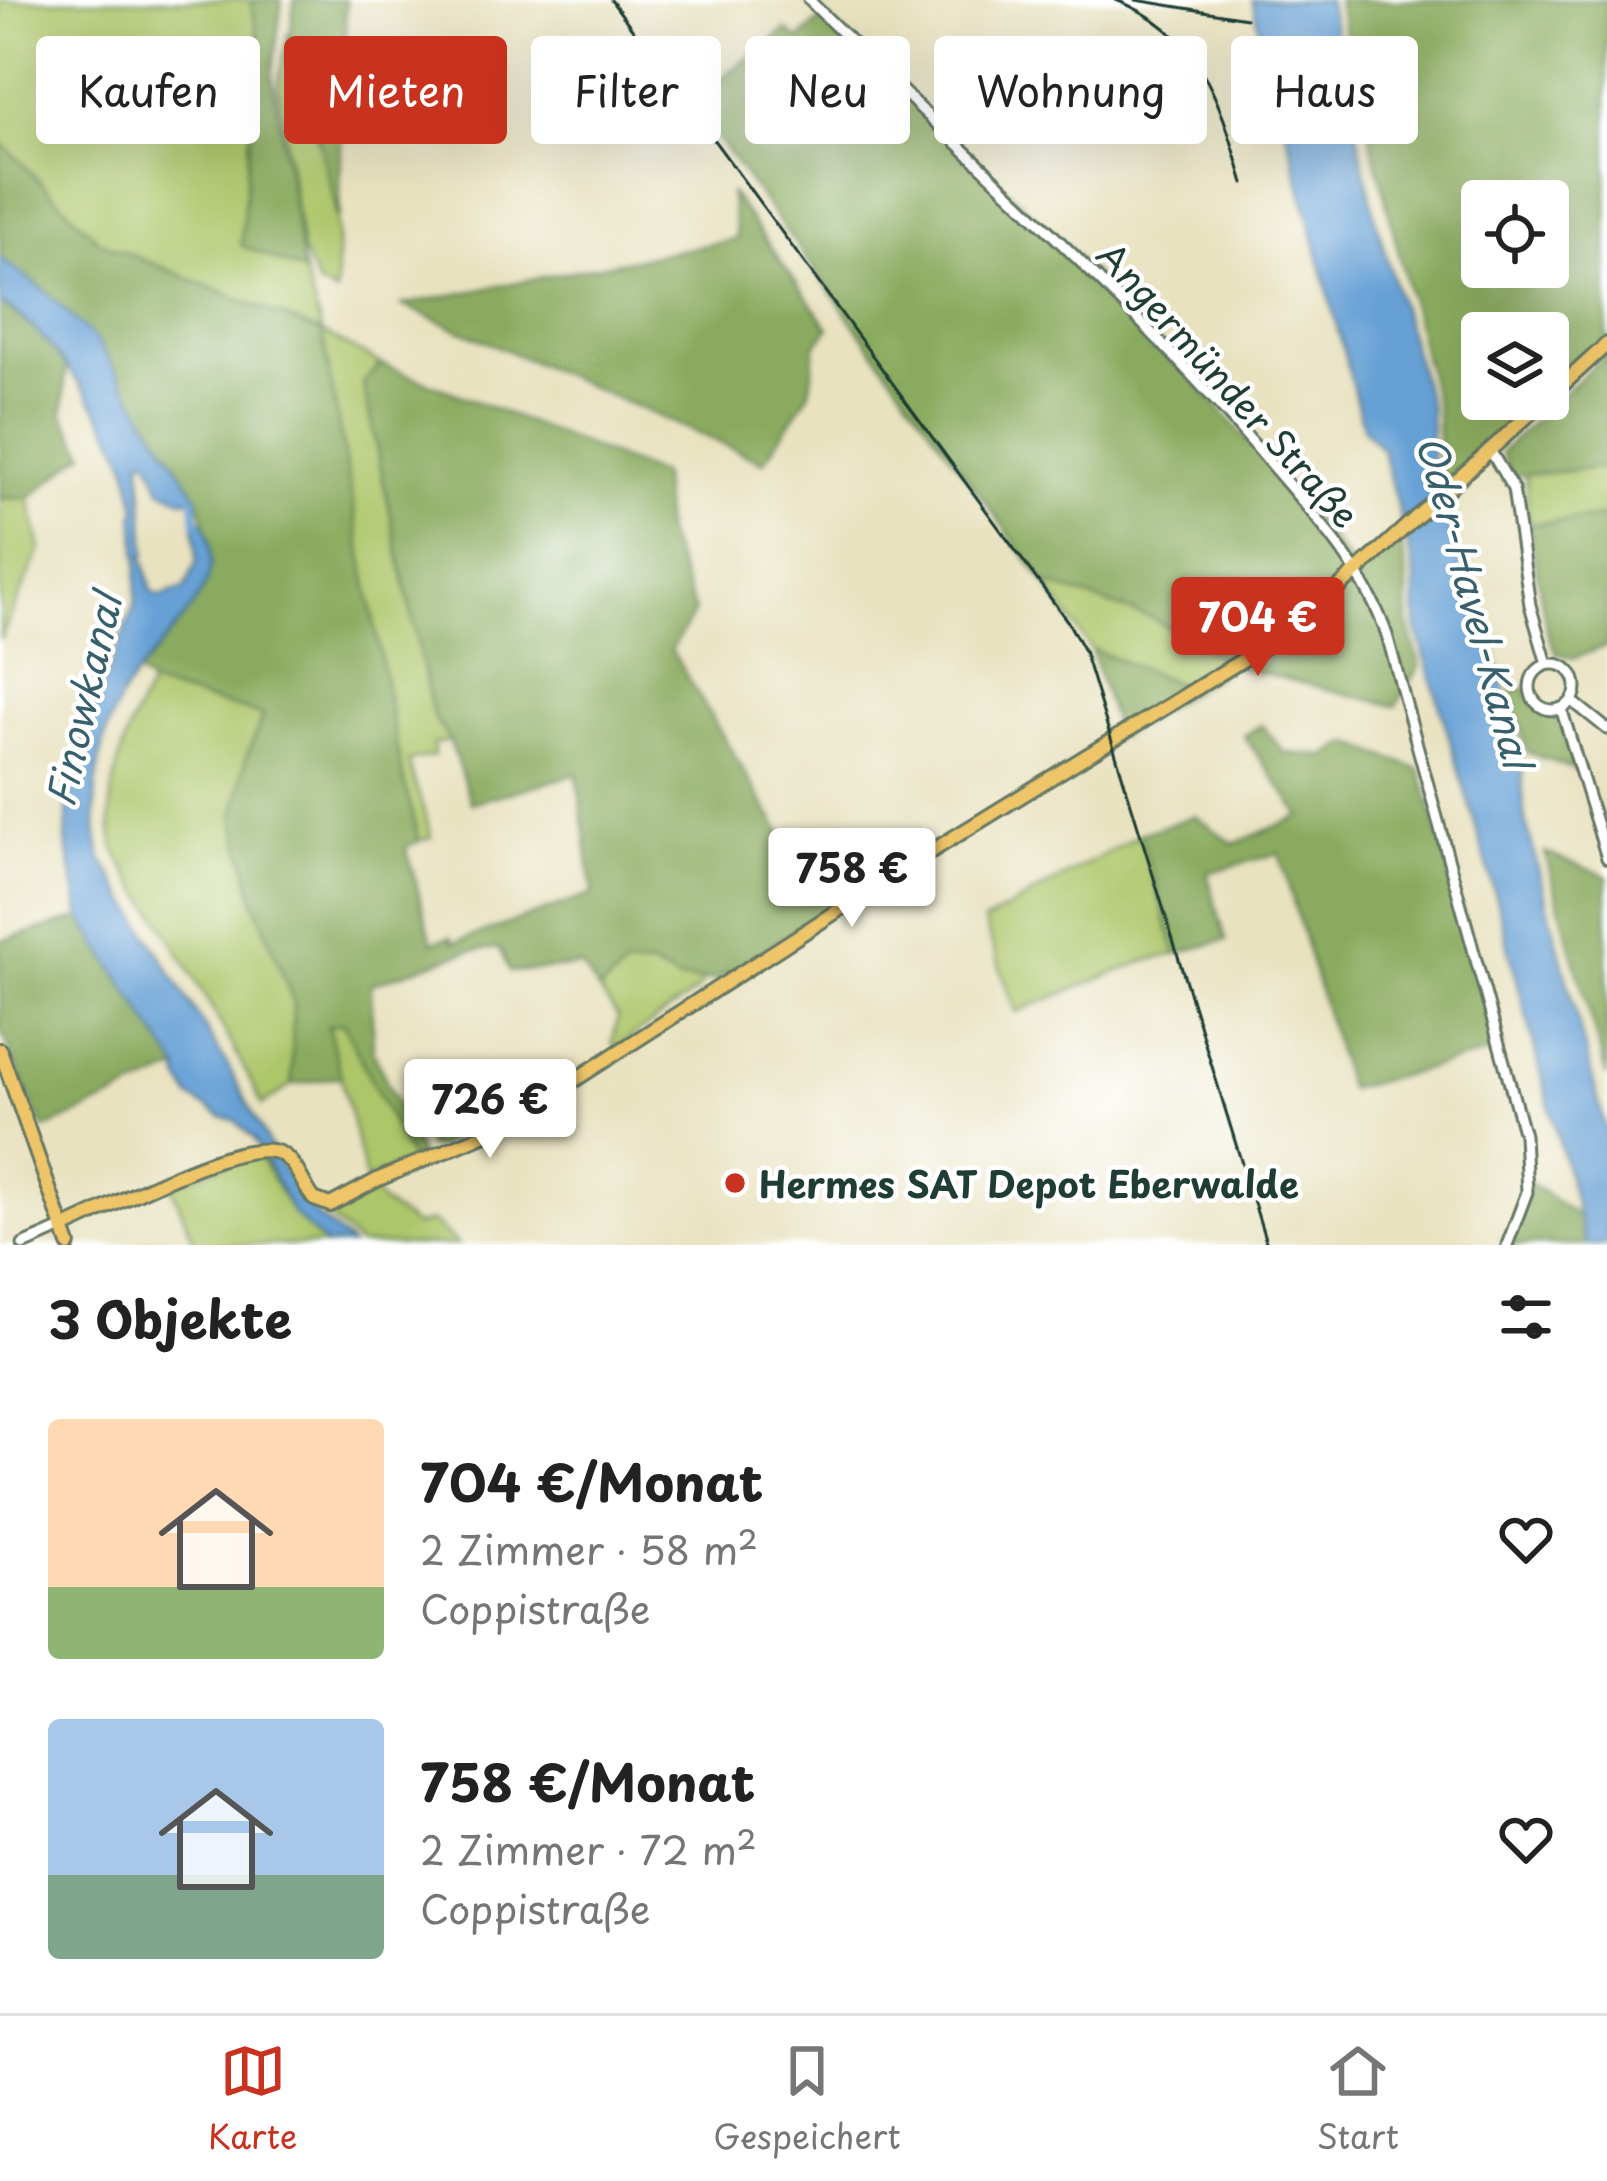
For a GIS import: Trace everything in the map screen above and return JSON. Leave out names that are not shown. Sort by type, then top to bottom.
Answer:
[{"type":"main road","points":[[1569,378],[1607,344]]},
{"type":"main road","points":[[62,1228],[211,1161],[253,1150],[279,1153],[320,1204],[339,1203],[379,1179],[500,1129],[884,881],[1262,648],[1357,572],[1523,420]]},
{"type":"main road","points":[[0,1050],[69,1245]]},
{"type":"street","name":"Angermünder Straße","points":[[809,0],[1173,352],[1357,572],[1387,635],[1524,1135],[1527,1192],[1507,1245]]},
{"type":"street","points":[[1490,450],[1513,489],[1531,605],[1547,664]]},
{"type":"street","points":[[1547,664],[1561,664],[1572,673],[1576,687],[1572,700],[1561,708],[1540,706],[1532,694],[1535,673],[1547,664]]},
{"type":"street","points":[[1572,700],[1607,729]]},
{"type":"street","points":[[1561,708],[1607,858]]},
{"type":"street","points":[[23,1245],[62,1228]]},
{"type":"green space","points":[[0,0],[251,0],[257,36],[36,36],[36,144],[249,144],[241,244],[304,272],[322,332],[381,364],[363,384],[433,716],[450,741],[433,744],[434,756],[408,761],[432,837],[419,841],[400,765],[322,333],[100,242],[0,141]]},
{"type":"green space","points":[[251,0],[282,0],[272,76],[304,272],[241,245],[249,144],[260,144],[257,36]]},
{"type":"green space","points":[[294,0],[346,0],[345,36],[291,36]]},
{"type":"green space","points":[[1337,0],[1607,0],[1607,339],[1569,374],[1569,312],[1461,312],[1461,420],[1518,420],[1447,485],[1439,469],[1437,410],[1372,144],[1418,144],[1418,36],[1346,36]]},
{"type":"green space","points":[[825,16],[846,36],[802,36]]},
{"type":"green space","points":[[284,54],[284,127],[278,86]]},
{"type":"green space","points":[[745,60],[745,144],[910,144],[910,97],[934,120],[934,144],[959,144],[1101,283],[1233,423],[1356,571],[1398,534],[1406,570],[1408,625],[1420,666],[1396,706],[1233,666],[1152,618],[1045,583],[721,143],[721,78]]},
{"type":"green space","points":[[0,141],[100,242],[322,333],[400,765],[419,841],[406,847],[432,942],[451,937],[454,943],[593,894],[577,774],[471,803],[450,741],[433,716],[363,383],[381,364],[661,475],[665,531],[695,611],[671,650],[827,909],[716,980],[679,980],[651,966],[626,967],[599,991],[581,966],[510,972],[499,948],[468,951],[371,984],[373,1051],[420,1156],[411,1160],[343,1023],[328,1026],[341,1076],[292,1085],[293,1001],[255,902],[234,817],[245,761],[263,715],[151,685],[137,673],[209,576],[210,541],[198,497],[0,258]]},
{"type":"green space","points":[[286,144],[320,144],[332,185],[337,231],[336,293],[318,285],[302,250]]},
{"type":"green space","points":[[320,144],[341,144],[339,219]]},
{"type":"green space","points":[[730,192],[829,328],[815,346],[810,392],[764,462],[402,305],[737,239]]},
{"type":"green space","points":[[0,303],[41,334],[66,367],[63,415],[85,453],[29,498],[0,498]]},
{"type":"green space","points":[[1607,353],[1607,467],[1511,476],[1501,452],[1535,420],[1569,420],[1569,388]]},
{"type":"green space","points":[[1607,467],[1607,517],[1529,524],[1525,475]]},
{"type":"green space","points":[[0,498],[29,498],[41,549],[0,640]]},
{"type":"green space","points":[[1607,517],[1607,646],[1574,658],[1556,653],[1546,628],[1529,524]]},
{"type":"green space","points":[[1045,583],[1152,618],[1233,666],[1194,690],[1091,649]]},
{"type":"green space","points":[[1091,649],[1194,690],[1118,737]]},
{"type":"green space","points":[[151,685],[263,715],[245,761],[234,818],[255,902],[293,1001],[292,1085],[262,1105],[214,1011],[116,851],[111,833],[118,766]]},
{"type":"green space","points":[[1528,687],[1527,694],[1540,712],[1559,713],[1576,770],[1527,752],[1511,691]]},
{"type":"green space","points":[[1261,725],[1285,753],[1326,756],[1350,743],[1420,770],[1502,1050],[1348,1089],[1279,853],[1207,873],[1226,940],[1176,954],[1140,834],[1195,816],[1234,844],[1301,816],[1244,736]]},
{"type":"green space","points":[[1140,834],[1176,954],[1142,962],[1016,1012],[984,922]]},
{"type":"green space","points":[[1545,853],[1607,876],[1607,1077]]},
{"type":"green space","points":[[81,918],[179,1069],[44,1129],[0,1028],[0,941]]},
{"type":"green space","points":[[651,966],[679,980],[704,980],[697,991],[617,1047],[612,1043],[618,1017],[599,991],[626,967]]},
{"type":"green space","points":[[343,1023],[411,1160],[366,1180],[328,1025]]},
{"type":"green space","points":[[429,1099],[465,1100],[478,1122],[439,1147],[428,1147]]},
{"type":"green space","points":[[259,1156],[292,1212],[325,1245],[196,1245],[171,1185],[243,1157]]},
{"type":"green space","points":[[1528,1182],[1579,1217],[1586,1245],[1506,1245]]},
{"type":"green space","points":[[373,1192],[416,1226],[431,1221],[458,1245],[359,1245],[326,1215]]},
{"type":"water","points":[[1252,0],[1328,0],[1336,36],[1261,36]]},
{"type":"water","name":"Oder-Havel-Kanal","points":[[1290,144],[1359,144],[1376,221],[1430,408],[1432,465],[1457,559],[1483,608],[1521,753],[1524,814],[1607,1134],[1607,1245],[1586,1245],[1486,861],[1416,626],[1414,569],[1382,449],[1364,430]]},
{"type":"water","points":[[0,258],[44,290],[95,339],[198,497],[184,500],[161,489],[148,458],[141,459],[143,556],[152,592],[159,596],[185,588],[197,560],[194,522],[204,521],[210,569],[202,592],[135,677],[114,712],[96,784],[101,857],[228,1066],[279,1164],[316,1215],[351,1245],[325,1245],[292,1212],[254,1139],[235,1120],[191,1098],[179,1069],[81,918],[66,842],[69,773],[135,604],[137,509],[123,455],[87,394],[33,328],[0,303]]},
{"type":"waterway","points":[[194,499],[196,522]]},
{"type":"railway","points":[[611,0],[1068,622],[1084,651],[1267,1245]]},
{"type":"railway","points":[[1116,0],[1145,14],[1188,51],[1216,99],[1244,183]]},
{"type":"railway","points":[[1136,0],[1246,18]]},
{"type":"place","name":"Hermes SAT Depot Eberwalde","points":[[735,1183]]},
{"type":"water label","name":"Finowkanal","points":[[82,700]]}]
